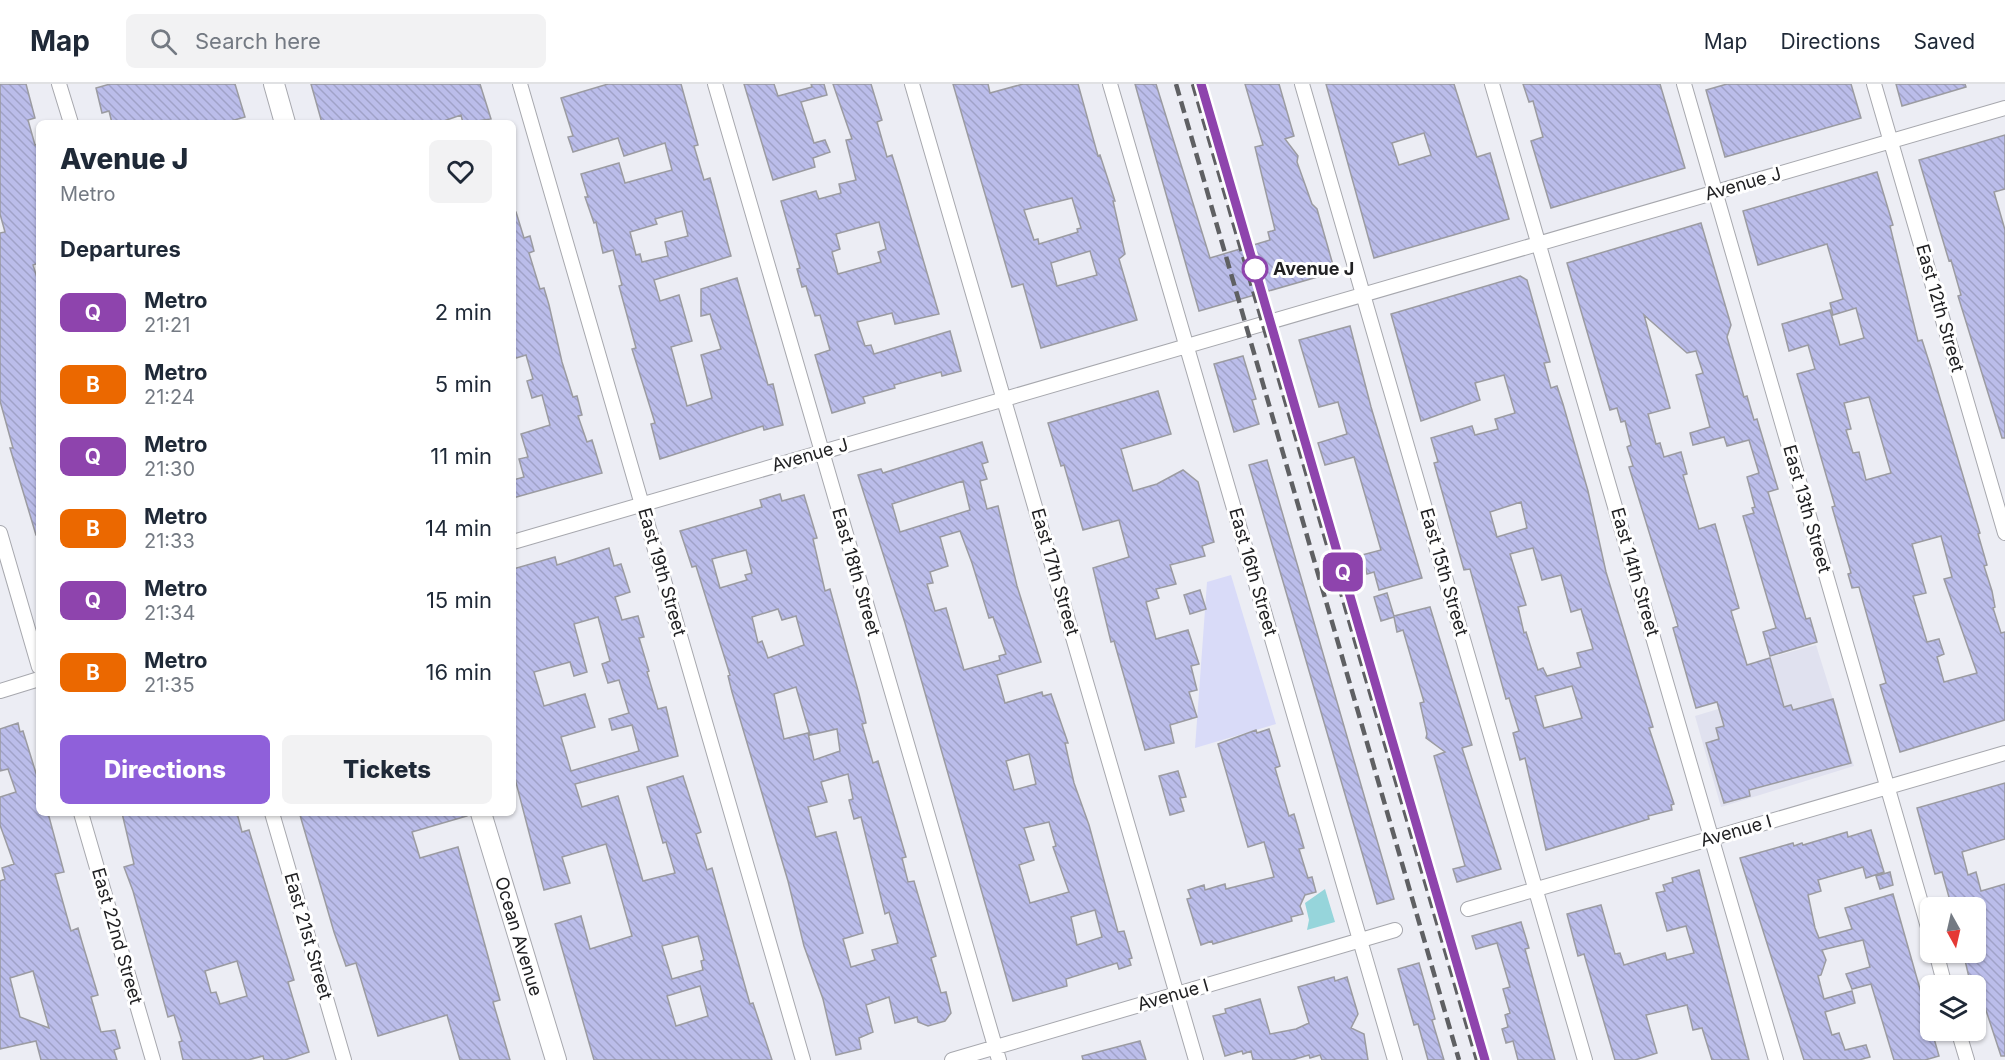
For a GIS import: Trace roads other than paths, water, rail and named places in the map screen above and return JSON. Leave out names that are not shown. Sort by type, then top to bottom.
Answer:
[{"type":"main road","points":[[274,84],[284,120]]},
{"type":"main road","name":"Ocean Avenue","points":[[482,816],[556,1060]]},
{"type":"street","points":[[59,84],[70,120]]},
{"type":"street","name":"East 19th Street","points":[[520,84],[803,1060]]},
{"type":"street","name":"East 18th Street","points":[[715,84],[997,1054]]},
{"type":"street","name":"East 17th Street","points":[[912,84],[1196,1060]]},
{"type":"street","name":"East 16th Street","points":[[1110,84],[1395,1060]]},
{"type":"street","name":"East 15th Street","points":[[1302,84],[1585,1060]]},
{"type":"street","name":"East 14th Street","points":[[1492,84],[1776,1060]]},
{"type":"street","name":"East 13th Street","points":[[1684,84],[1920,899]]},
{"type":"street","name":"East 12th Street","points":[[1874,84],[2005,533]]},
{"type":"street","name":"Avenue J","points":[[516,541],[2005,108]]},
{"type":"street","points":[[0,533],[36,657]]},
{"type":"street","points":[[0,691],[36,680]]},
{"type":"street","name":"Avenue I","points":[[1468,909],[2005,753]]},
{"type":"street","name":"East 22nd Street","points":[[82,816],[153,1060]]},
{"type":"street","name":"East 21st Street","points":[[273,816],[344,1060]]},
{"type":"street","name":"Avenue I","points":[[952,1060],[997,1054],[1177,994],[1395,930]]},
{"type":"street","points":[[1961,1041],[1967,1060]]},
{"type":"railway","points":[[1176,84],[1459,1060]]},
{"type":"railway","points":[[1193,84],[1477,1060]]},
{"type":"metro line","name":"Q","points":[[1201,84],[1485,1060]]},
{"type":"place","name":"Avenue J","points":[[1255,269]]}]
